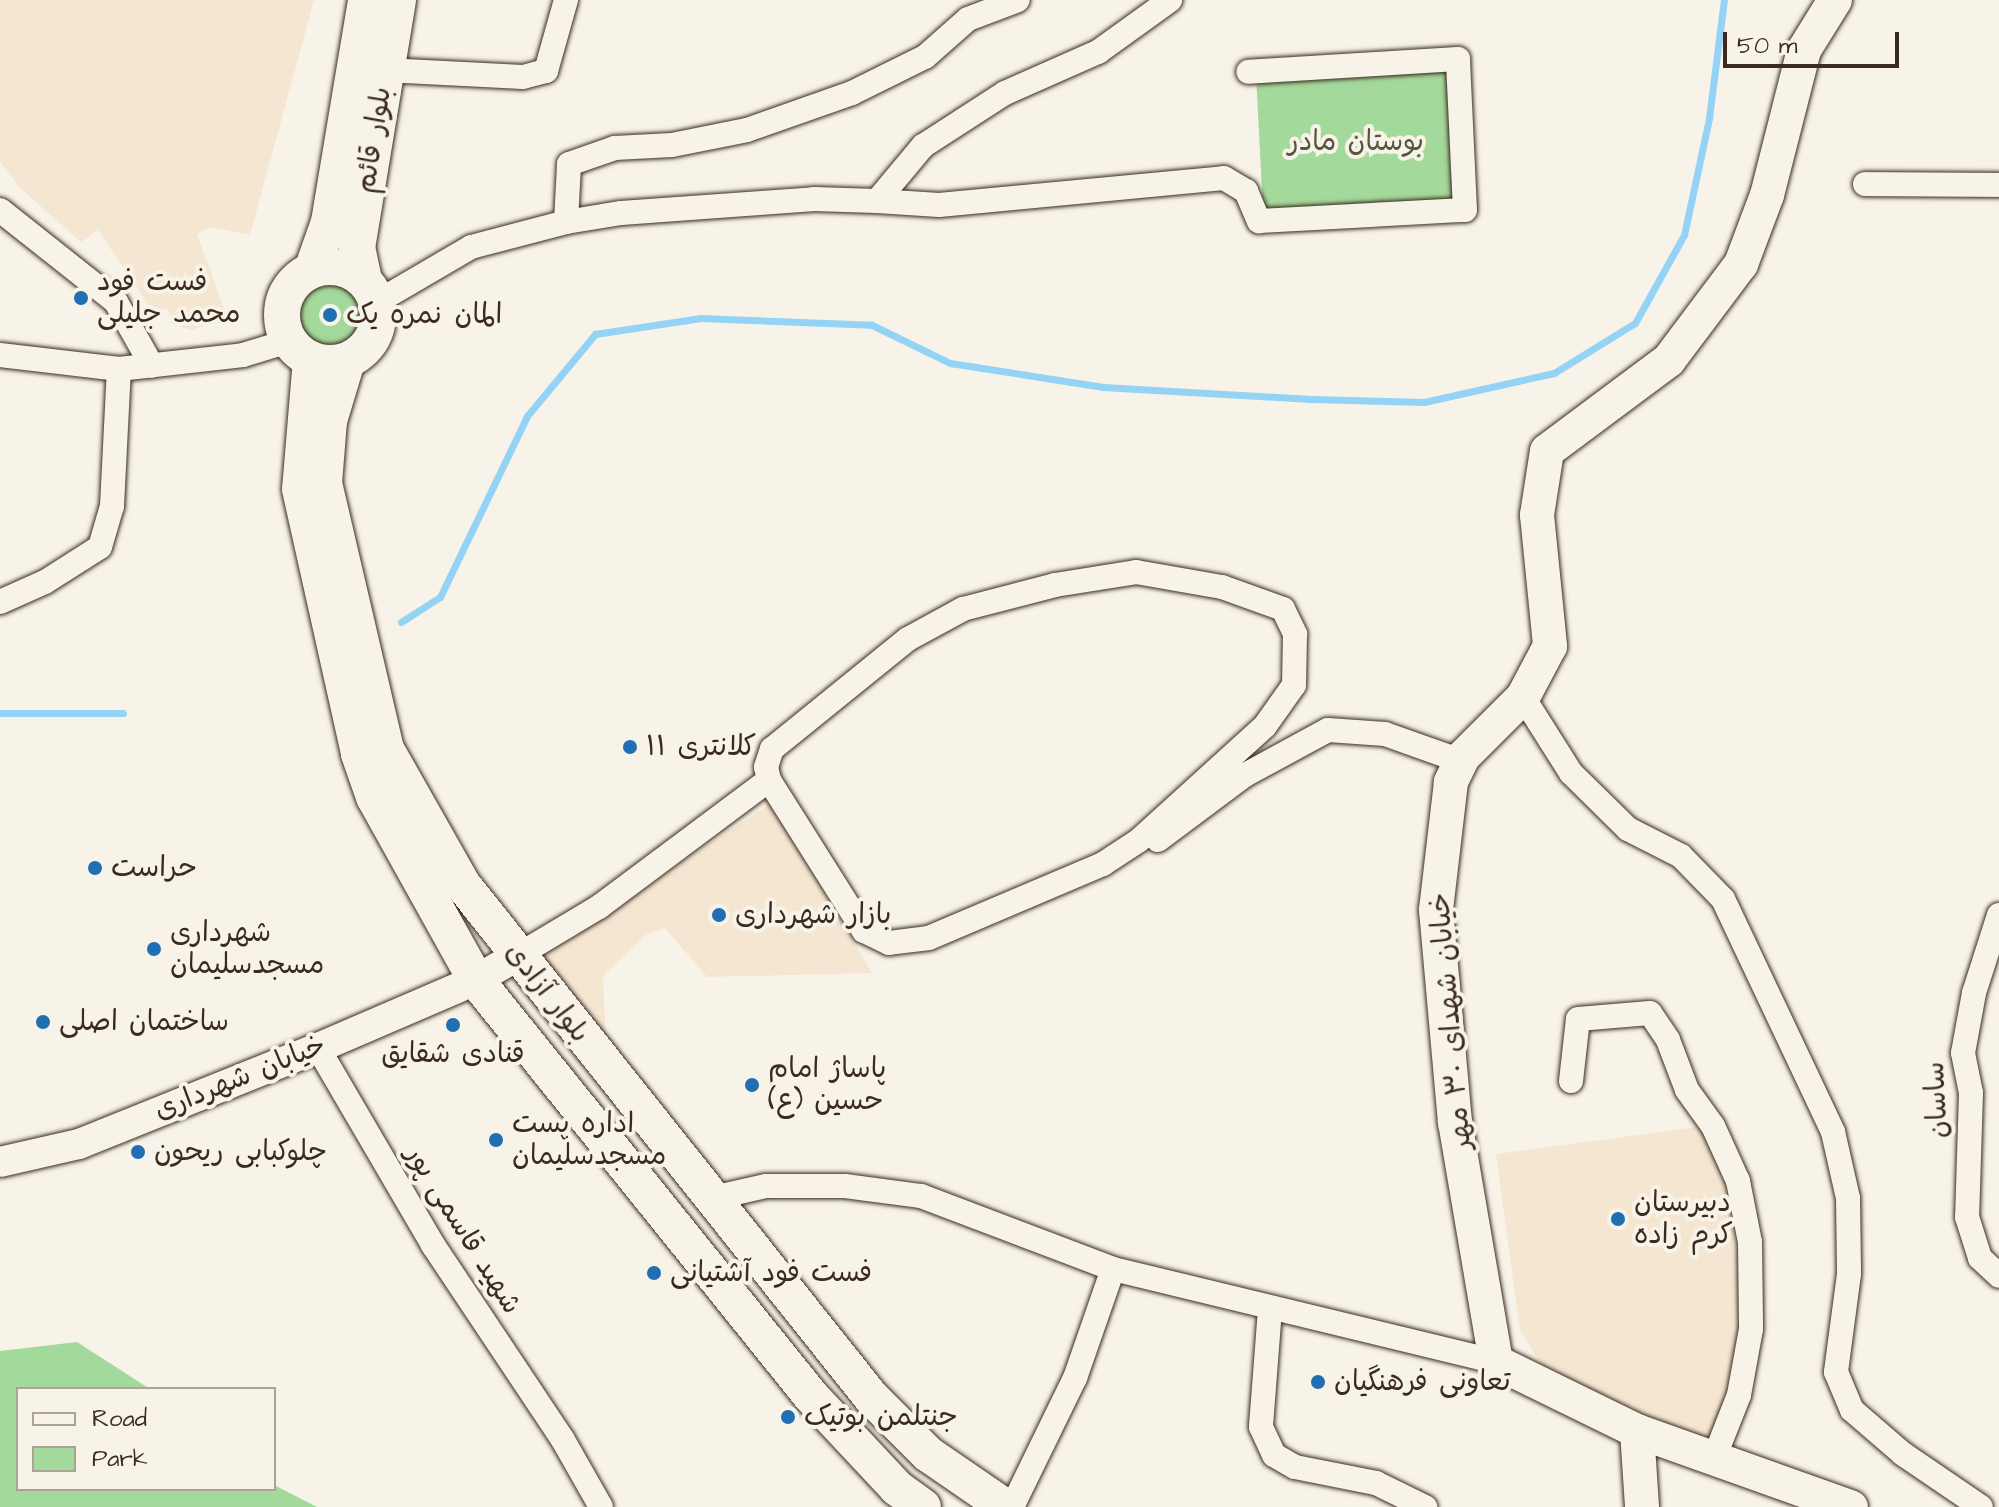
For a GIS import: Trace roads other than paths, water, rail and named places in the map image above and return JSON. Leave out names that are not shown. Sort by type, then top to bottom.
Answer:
[{"type":"main road","name":"بلوار قائم","points":[[312,270],[329,222],[366,0]]},
{"type":"main road","name":"بلوار قائم","points":[[370,291],[357,248],[398,0]]},
{"type":"main road","name":"خیابان شهدای ۳۰ مهر","points":[[1496,1362],[1455,1122],[1436,910],[1451,782],[1461,761],[1523,697],[1550,646],[1537,515],[1547,451],[1669,360],[1741,264],[1767,195],[1804,50],[1835,0]]},
{"type":"main road","points":[[341,268],[370,291],[376,330],[370,343],[347,361],[300,350],[282,314],[284,300],[312,270],[341,268]]},
{"type":"main road","name":"بلوار آزادی","points":[[300,350],[312,486],[372,752],[374,797],[476,980],[802,1385],[903,1501]]},
{"type":"main road","name":"بلوار آزادی","points":[[312,486],[347,361]]},
{"type":"main road","name":"بلوار آزادی","points":[[372,752],[463,885],[517,956],[871,1397],[928,1454],[1005,1507]]},
{"type":"main road","points":[[1496,1362],[1637,1431],[1715,1456],[1851,1507]]},
{"type":"main road","points":[[1637,1431],[1642,1507]]},
{"type":"main road","points":[[903,1501],[928,1454]]},
{"type":"street","points":[[385,70],[523,77],[546,71],[566,0]]},
{"type":"street","points":[[566,222],[569,164],[615,148],[672,145],[747,130],[852,93],[925,57],[968,19],[1018,0]]},
{"type":"street","points":[[877,201],[923,146],[1005,93],[1098,52],[1170,0]]},
{"type":"street","points":[[370,291],[471,247],[566,222],[814,199],[939,205],[1224,178],[1246,191],[1259,221],[1465,210],[1458,59],[1248,72]]},
{"type":"street","points":[[1865,184],[1999,185]]},
{"type":"street","points":[[0,210],[116,302],[152,366]]},
{"type":"street","points":[[0,355],[119,369],[300,350]]},
{"type":"street","points":[[0,602],[45,582],[100,547],[112,506],[119,369]]},
{"type":"street","points":[[1136,572],[1222,587],[1283,609],[1295,634],[1294,685],[1265,726],[1138,841],[1103,864],[1029,899],[902,946],[864,931],[769,780],[766,767],[772,749],[788,732],[908,639],[963,609],[1055,585],[1136,572]]},
{"type":"street","points":[[1523,697],[1571,773],[1628,829],[1681,856],[1723,899],[1833,1132],[1848,1198],[1849,1274],[1836,1372],[1852,1410],[1903,1454],[1981,1507]]},
{"type":"street","points":[[1123,865],[1245,775],[1328,730],[1385,734],[1461,761]]},
{"type":"street","points":[[517,956],[599,907],[769,780]]},
{"type":"street","points":[[902,946],[1030,908],[1091,881]]},
{"type":"street","name":"ساسان","points":[[1999,915],[1974,993],[1963,1053],[1971,1093],[1967,1217],[1980,1258],[1999,1276]]},
{"type":"street","name":"خیابان شهرداری","points":[[0,1162],[79,1144],[318,1048],[476,980],[517,956]]},
{"type":"street","points":[[1571,1081],[1578,1019],[1650,1013],[1738,1181],[1750,1242],[1751,1329],[1739,1395],[1715,1456]]},
{"type":"street","name":"شهید قاسمی پور","points":[[318,1048],[433,1245],[563,1440],[601,1507]]},
{"type":"street","points":[[713,1198],[766,1186],[845,1186],[921,1196],[1113,1269],[1496,1362]]},
{"type":"street","points":[[1012,1507],[1075,1378],[1113,1269]]},
{"type":"street","points":[[1270,1309],[1261,1427],[1274,1455],[1295,1467],[1376,1483],[1425,1507]]},
{"type":"waterway","points":[[401,622],[440,597],[527,416],[595,334],[701,318],[872,325],[950,363],[1103,387],[1311,399],[1424,402],[1554,373],[1635,323],[1684,235],[1709,118],[1724,0]]},
{"type":"waterway","points":[[0,713],[123,713]]},
{"type":"place","name":"فست فود محمد جلیلی","points":[[81,298]]},
{"type":"place","name":"المان نمره یک","points":[[330,315]]},
{"type":"place","name":"کلانتری ۱۱","points":[[630,747]]},
{"type":"place","name":"حراست","points":[[95,868]]},
{"type":"place","name":"بازار شهرداری","points":[[719,915]]},
{"type":"place","name":"شهرداری مسجدسلیمان","points":[[154,949]]},
{"type":"place","name":"ساختمان اصلی","points":[[43,1022]]},
{"type":"place","name":"قنادی شقایق","points":[[453,1025]]},
{"type":"place","name":"پاساژ امام حسین (ع)","points":[[752,1085]]},
{"type":"place","name":"اداره پست مسجدسلیمان","points":[[496,1140]]},
{"type":"place","name":"چلوکبابی ریحون","points":[[138,1152]]},
{"type":"place","name":"دبیرستان کرم زاده","points":[[1618,1219]]},
{"type":"place","name":"فست فود آشتیانی","points":[[654,1273]]},
{"type":"place","name":"تعاونی فرهنگیان","points":[[1318,1382]]},
{"type":"place","name":"جنتلمن بوتیک","points":[[788,1417]]},
{"type":"park label","name":"بوستان مادر","points":[[1356,142]]}]
